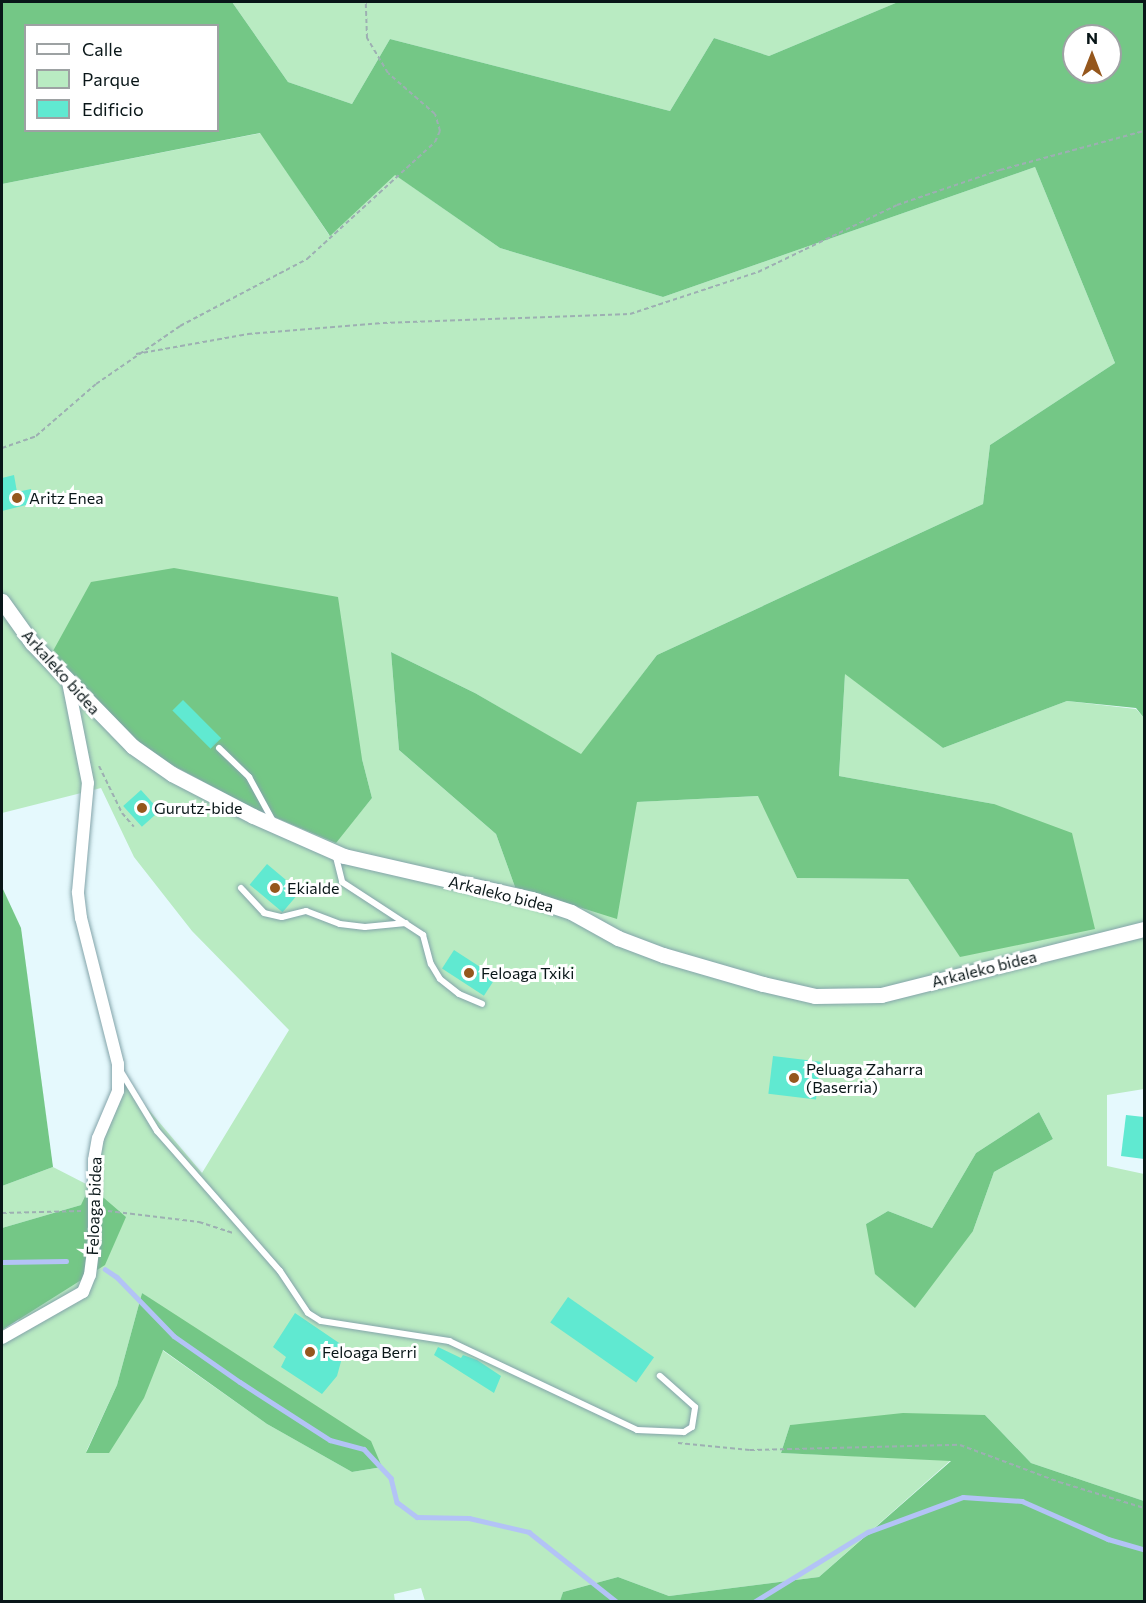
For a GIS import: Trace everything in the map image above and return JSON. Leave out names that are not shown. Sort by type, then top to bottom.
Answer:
[{"type":"street","name":"Arkaleko bidea","points":[[2,601],[68,682],[132,746],[172,774],[276,827],[335,852],[532,899],[571,912],[618,939],[663,955],[815,996],[881,996],[1144,929]]},
{"type":"street","name":"Feloaga bidea","points":[[2,1338],[83,1292],[90,1275],[94,1160],[98,1138],[118,1091],[118,1064],[81,918],[78,892],[88,783],[68,682]]},
{"type":"lane","points":[[219,748],[249,777],[276,827]]},
{"type":"lane","points":[[335,852],[342,882],[423,935],[431,964],[440,979],[459,994],[482,1004]]},
{"type":"lane","points":[[241,888],[264,913],[282,917],[306,911],[340,924],[365,927],[407,923]]},
{"type":"lane","points":[[118,1064],[157,1131],[254,1241],[308,1313],[321,1322],[449,1341],[637,1431],[684,1432],[692,1427],[694,1407],[660,1376]]},
{"type":"path","points":[[2,448],[36,436],[135,355],[180,326],[307,259],[435,142],[440,131],[435,114],[388,73],[367,38],[366,2]]},
{"type":"path","points":[[135,355],[248,334],[383,323],[630,314],[758,272],[897,205],[1000,170],[1144,131]]},
{"type":"path","points":[[99,764],[122,813],[134,827]]},
{"type":"path","points":[[2,1213],[93,1211],[199,1222],[254,1241]]},
{"type":"path","points":[[676,1442],[750,1450],[960,1445],[1059,1482],[1144,1508]]},
{"type":"green space","points":[[2,2],[232,2],[288,82],[352,104],[390,39],[670,111],[714,38],[769,56],[898,2],[1144,2],[1144,718],[1136,708],[1067,701],[943,748],[845,674],[839,776],[994,804],[1072,833],[1095,929],[960,957],[908,879],[797,878],[758,796],[637,802],[617,919],[515,887],[496,834],[399,750],[391,652],[475,693],[581,754],[657,655],[983,504],[990,445],[1115,363],[1035,167],[663,297],[500,248],[395,175],[330,236],[260,133],[2,184]]},
{"type":"green space","points":[[232,2],[898,2],[769,56],[714,38],[670,111],[390,39],[352,104],[288,82]]},
{"type":"green space","points":[[261,133],[329,235],[394,174],[500,248],[663,297],[1035,167],[1115,363],[990,445],[983,504],[657,655],[581,755],[475,693],[391,652],[399,750],[496,834],[515,887],[636,802],[759,796],[797,878],[908,879],[961,957],[994,804],[839,776],[845,673],[943,748],[1067,701],[1136,709],[1144,718],[1144,1089],[1107,1095],[1107,1166],[1144,1174],[1144,1501],[1031,1463],[985,1415],[790,1425],[781,1453],[951,1460],[819,1577],[669,1596],[618,1577],[563,1592],[560,1602],[425,1601],[421,1588],[394,1594],[395,1602],[2,1601],[2,1330],[17,1323],[81,1205],[2,1228],[2,1186],[53,1167],[90,1186],[121,1077],[202,1173],[289,1030],[192,931],[134,857],[101,788],[2,813],[2,184]],"holes":[[[362,759],[372,798],[335,843]],[[1039,1112],[1053,1139],[994,1172],[973,1231],[866,1224],[888,1211],[932,1228],[976,1153]],[[142,1293],[382,1467],[352,1472],[267,1424],[162,1350],[86,1452],[117,1385]]]},
{"type":"green space","points":[[174,568],[338,597],[362,759],[372,798],[336,843],[251,807],[118,736],[53,651],[91,582]]},
{"type":"green space","points":[[2,887],[21,928],[53,1167],[2,1186]]},
{"type":"green space","points":[[1039,1112],[1053,1139],[994,1172],[973,1231],[915,1308],[875,1274],[866,1224],[888,1211],[932,1228],[976,1153]]},
{"type":"green space","points":[[90,1186],[126,1217],[105,1265],[2,1330],[2,1228],[81,1205]]},
{"type":"green space","points":[[142,1293],[371,1441],[382,1467],[352,1472],[267,1424],[163,1350],[144,1398],[109,1453],[86,1453],[117,1385]]},
{"type":"green space","points":[[903,1413],[985,1415],[1031,1463],[1144,1501],[1144,1601],[560,1601],[563,1592],[618,1577],[669,1596],[819,1577],[951,1461],[781,1453],[790,1425]]},
{"type":"building","name":"Aritz Enea","points":[[14,475],[17,492],[31,489],[34,503],[2,511],[2,478]]},
{"type":"building","points":[[183,700],[221,738],[211,749],[172,711]]},
{"type":"building","name":"Gurutz-bide","points":[[141,790],[160,811],[142,827],[123,806]]},
{"type":"building","name":"Ekialde","points":[[267,864],[300,892],[283,912],[250,885]]},
{"type":"building","name":"Feloaga Txiki","points":[[454,950],[496,977],[484,996],[442,968]]},
{"type":"building","name":"Peluaga Zaharra (Baserria)","points":[[773,1056],[821,1062],[816,1100],[768,1094]]},
{"type":"building","points":[[1126,1115],[1144,1117],[1144,1159],[1121,1156]]},
{"type":"building","points":[[568,1297],[654,1357],[636,1383],[550,1322]]},
{"type":"building","name":"Feloaga Berri","points":[[295,1313],[345,1347],[337,1376],[322,1394],[281,1367],[286,1357],[273,1347]]},
{"type":"building","points":[[438,1347],[461,1358],[463,1355],[477,1360],[501,1376],[494,1393],[434,1355]]},
{"type":"waterway","points":[[2,1262],[66,1261]]},
{"type":"waterway","points":[[105,1269],[117,1277],[174,1336],[240,1382],[330,1440],[364,1449],[391,1478],[397,1502],[417,1517],[469,1518],[529,1532],[617,1602]]},
{"type":"waterway","points":[[754,1602],[868,1532],[963,1497],[1022,1501],[1108,1539],[1144,1549]]},
{"type":"place","name":"Aritz Enea","points":[[17,498]]},
{"type":"place","name":"Gurutz-bide","points":[[142,808]]},
{"type":"place","name":"Ekialde","points":[[275,888]]},
{"type":"place","name":"Feloaga Txiki","points":[[469,973]]},
{"type":"place","name":"Peluaga Zaharra (Baserria)","points":[[794,1078]]},
{"type":"place","name":"Feloaga Berri","points":[[310,1352]]}]
